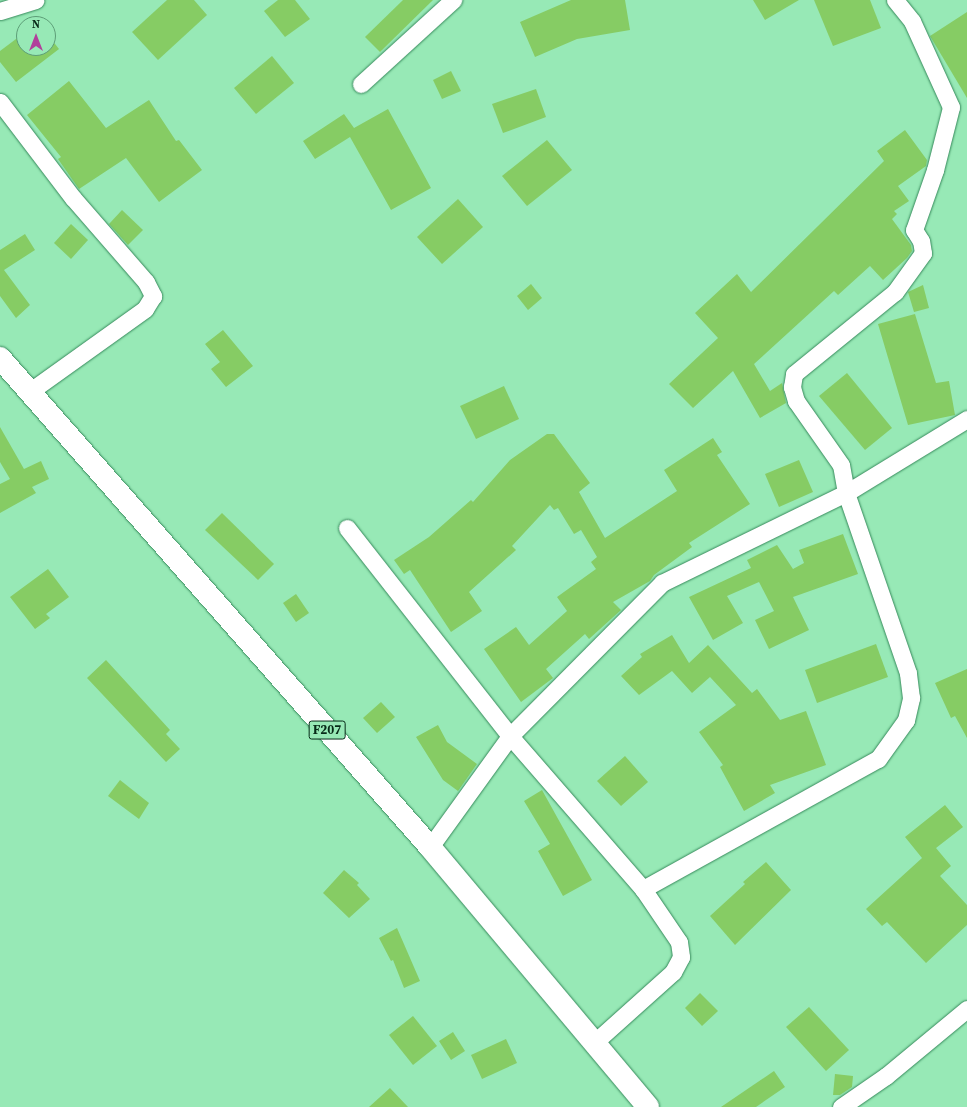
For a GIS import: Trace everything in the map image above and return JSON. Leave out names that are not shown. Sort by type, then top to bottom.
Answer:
[{"type":"main road","name":"F207","points":[[0,358],[430,847],[648,1107]]},
{"type":"street","points":[[0,11],[35,0]]},
{"type":"street","points":[[361,84],[453,0]]},
{"type":"street","points":[[643,889],[878,758],[906,720],[911,698],[908,673],[846,493],[841,465],[796,401],[792,387],[794,374],[895,292],[923,253],[921,241],[914,230],[935,170],[951,107],[912,21],[895,0]]},
{"type":"street","points":[[0,102],[73,198],[146,282],[153,296],[145,309],[29,392]]},
{"type":"street","points":[[430,847],[510,736],[662,583],[846,493],[967,419]]},
{"type":"street","points":[[347,528],[510,736],[643,889],[679,942],[681,957],[673,972],[594,1043]]},
{"type":"street","points":[[841,1107],[886,1076],[967,1009]]},
{"type":"building","points":[[167,0],[194,0],[207,15],[158,60],[132,32]]},
{"type":"building","points":[[278,0],[295,0],[310,19],[285,37],[264,11]]},
{"type":"building","points":[[403,0],[433,0],[380,52],[365,37]]},
{"type":"building","points":[[571,0],[625,0],[630,30],[577,39],[535,57],[520,22]]},
{"type":"building","points":[[753,0],[799,0],[765,20]]},
{"type":"building","points":[[814,0],[870,0],[881,28],[833,46]]},
{"type":"building","points":[[967,12],[967,98],[930,36]]},
{"type":"building","points":[[16,39],[16,56],[50,56],[16,82],[0,62],[0,51]]},
{"type":"building","points":[[272,56],[294,83],[256,114],[234,88]]},
{"type":"building","points":[[451,71],[461,91],[442,99],[433,80]]},
{"type":"building","points":[[69,81],[106,128],[149,100],[176,141],[179,140],[202,170],[159,202],[126,158],[79,189],[58,159],[61,157],[27,115]]},
{"type":"building","points":[[536,89],[546,117],[503,133],[492,104]]},
{"type":"building","points":[[388,109],[431,188],[391,210],[350,137],[315,159],[303,141],[344,114],[354,128]]},
{"type":"building","points":[[905,130],[927,160],[926,166],[898,186],[909,201],[894,211],[897,214],[892,219],[911,245],[912,251],[907,258],[883,280],[870,266],[838,295],[834,291],[754,364],[770,391],[782,383],[786,403],[760,418],[733,371],[693,408],[669,384],[718,338],[695,313],[737,274],[751,292],[884,161],[877,151]]},
{"type":"building","points":[[547,140],[572,170],[527,206],[502,176]]},
{"type":"building","points":[[458,199],[483,227],[442,264],[417,237]]},
{"type":"building","points":[[122,210],[143,230],[128,245],[109,224]]},
{"type":"building","points":[[71,224],[88,240],[71,259],[54,243]]},
{"type":"building","points":[[25,234],[35,250],[4,270],[30,305],[16,318],[0,296],[0,250]]},
{"type":"building","points":[[531,284],[542,298],[528,310],[517,296]]},
{"type":"building","points":[[923,285],[929,308],[914,312],[908,292]]},
{"type":"building","points":[[915,314],[936,383],[949,381],[955,415],[908,425],[878,324]]},
{"type":"building","points":[[223,330],[253,366],[226,387],[211,369],[220,362],[205,344]]},
{"type":"building","points":[[847,373],[892,428],[865,450],[819,396]]},
{"type":"building","points":[[504,386],[519,419],[476,439],[460,406]]},
{"type":"building","points":[[0,427],[24,469],[41,461],[49,479],[32,487],[36,493],[0,513],[0,484],[10,479],[0,462]]},
{"type":"building","points":[[547,434],[554,434],[590,483],[579,492],[605,538],[677,491],[664,470],[713,438],[722,452],[717,455],[750,504],[689,543],[692,547],[654,575],[650,581],[613,602],[621,610],[589,639],[585,634],[546,669],[553,678],[521,702],[484,649],[516,627],[529,645],[567,611],[557,597],[596,569],[591,562],[597,557],[581,530],[574,534],[558,508],[554,510],[550,505],[512,546],[516,550],[469,592],[482,611],[451,632],[410,570],[404,574],[394,560],[429,537],[471,500],[473,502],[510,460]]},
{"type":"building","points":[[799,460],[813,492],[779,507],[765,474]]},
{"type":"building","points":[[222,513],[274,564],[258,580],[205,530]]},
{"type":"building","points":[[843,534],[858,574],[793,597],[809,630],[769,649],[755,620],[774,611],[759,582],[727,596],[743,623],[713,640],[689,597],[751,568],[747,560],[777,545],[793,569],[804,563],[799,550]]},
{"type":"building","points":[[48,569],[69,597],[46,614],[50,618],[35,629],[10,597]]},
{"type":"building","points":[[296,594],[309,613],[296,622],[283,603]]},
{"type":"building","points":[[672,635],[689,663],[708,645],[752,693],[757,689],[780,720],[806,711],[826,765],[770,785],[775,793],[744,811],[720,767],[723,765],[699,732],[736,705],[710,677],[692,693],[672,671],[639,695],[621,676],[642,657],[640,654]]},
{"type":"building","points":[[876,644],[888,677],[817,703],[805,670]]},
{"type":"building","points":[[106,660],[170,730],[166,734],[180,749],[166,762],[87,678]]},
{"type":"building","points":[[967,669],[967,738],[955,716],[951,718],[935,683]]},
{"type":"building","points":[[381,702],[395,717],[377,733],[363,718]]},
{"type":"building","points":[[438,725],[447,742],[477,764],[458,791],[443,780],[416,737]]},
{"type":"building","points":[[625,756],[648,782],[621,806],[597,781]]},
{"type":"building","points":[[120,780],[149,803],[139,819],[108,796]]},
{"type":"building","points":[[542,790],[592,880],[563,896],[538,851],[550,844],[524,801]]},
{"type":"building","points":[[945,805],[963,827],[936,848],[951,866],[940,876],[967,905],[967,925],[926,963],[887,922],[882,926],[866,909],[922,858],[905,837]]},
{"type":"building","points":[[766,862],[791,890],[735,945],[710,916],[745,884],[743,882]]},
{"type":"building","points":[[344,870],[359,883],[357,885],[370,899],[349,918],[323,893]]},
{"type":"building","points":[[397,928],[420,981],[404,988],[393,960],[391,961],[379,938]]},
{"type":"building","points":[[700,993],[718,1011],[702,1026],[685,1008]]},
{"type":"building","points":[[809,1007],[849,1050],[826,1071],[786,1027]]},
{"type":"building","points":[[413,1016],[437,1046],[413,1065],[389,1035]]},
{"type":"building","points":[[453,1032],[465,1051],[451,1060],[439,1041]]},
{"type":"building","points":[[506,1039],[517,1063],[482,1079],[471,1055]]},
{"type":"building","points":[[774,1071],[785,1087],[756,1107],[721,1107]]},
{"type":"building","points":[[835,1074],[853,1076],[852,1087],[840,1095],[833,1095]]},
{"type":"building","points":[[390,1088],[408,1107],[369,1107]]}]
